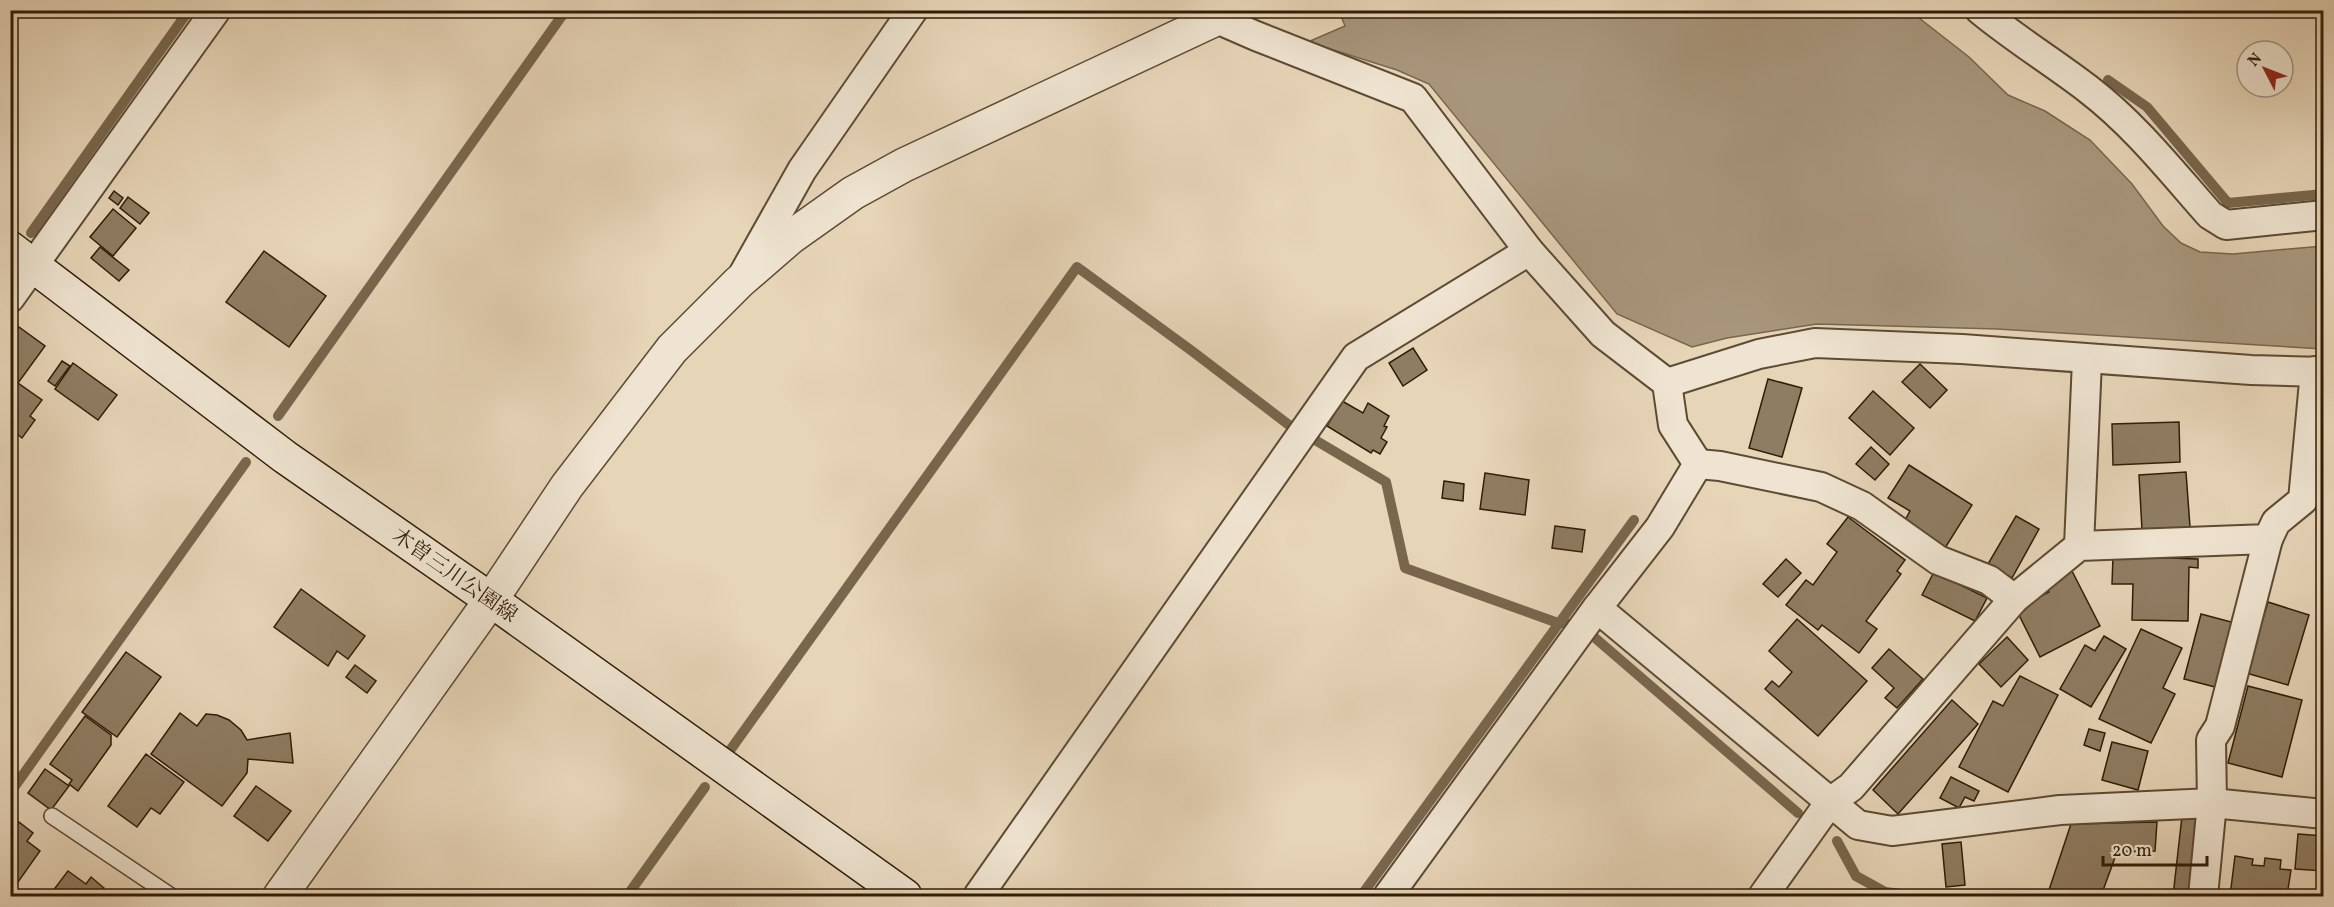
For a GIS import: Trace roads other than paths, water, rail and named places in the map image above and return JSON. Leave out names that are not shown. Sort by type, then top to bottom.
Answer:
[{"type":"street","points":[[10,298],[22,256],[216,10]]},
{"type":"street","points":[[739,282],[802,170],[913,10]]},
{"type":"street","points":[[1980,10],[2008,33],[2089,89],[2136,130],[2210,215],[2226,225],[2324,215]]},
{"type":"street","points":[[280,897],[491,600],[567,486],[672,349],[739,282],[791,237],[853,193],[904,165],[1221,13],[1413,98],[1529,251],[1603,334],[1667,383],[1673,425],[1698,464]]},
{"type":"street","points":[[978,897],[1356,357],[1529,251]]},
{"type":"street","name":"木曽三川公園線","points":[[22,256],[285,457],[491,600],[905,897]]},
{"type":"street","points":[[1667,383],[1759,354],[1815,343],[1962,349],[2087,360],[2319,372],[2303,500],[2312,502]]},
{"type":"street","points":[[2079,546],[2087,360]]},
{"type":"street","points":[[1698,464],[1720,466],[1821,487],[1862,506],[1938,560],[1989,580],[2014,598]]},
{"type":"street","points":[[1388,897],[1597,608],[1660,527],[1698,464]]},
{"type":"street","points":[[2203,897],[2212,803],[2211,740],[2220,726],[2268,539],[2276,522],[2312,502]]},
{"type":"street","points":[[1763,897],[1830,802],[1851,787],[2014,598],[2079,546],[2268,539]]},
{"type":"street","points":[[1597,608],[1858,825],[1892,831],[2060,810],[2212,803],[2324,814]]},
{"type":"lane","points":[[52,816],[171,897]]},
{"type":"waterway","points":[[31,233],[189,10]]},
{"type":"waterway","points":[[278,416],[566,10]]},
{"type":"waterway","points":[[2108,80],[2147,107],[2228,203],[2324,194]]},
{"type":"waterway","points":[[731,749],[1077,267],[1289,425]]},
{"type":"waterway","points":[[1315,440],[1386,482],[1405,568],[1558,623],[1566,623]]},
{"type":"waterway","points":[[10,793],[246,462]]},
{"type":"waterway","points":[[1361,896],[1634,520]]},
{"type":"waterway","points":[[1594,637],[1798,813]]},
{"type":"waterway","points":[[627,896],[705,787]]},
{"type":"waterway","points":[[1837,841],[1856,876],[1885,892],[1917,896]]}]
